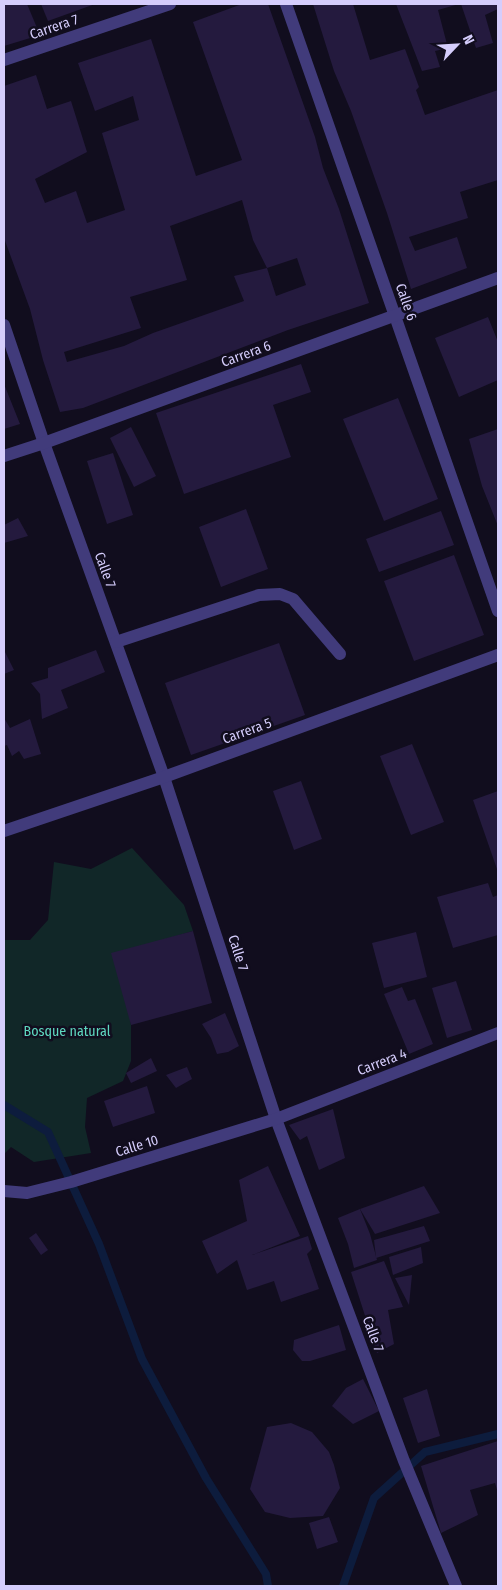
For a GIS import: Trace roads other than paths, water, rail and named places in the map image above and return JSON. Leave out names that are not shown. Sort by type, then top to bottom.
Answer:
[{"type":"street","name":"Carrera 7","points":[[4,60],[170,4]]},
{"type":"street","name":"Calle 6","points":[[286,4],[498,611]]},
{"type":"street","name":"Carrera 6","points":[[4,456],[498,278]]},
{"type":"street","name":"Calle 7","points":[[4,325],[44,443],[164,777],[276,1119],[404,1461],[456,1586]]},
{"type":"street","points":[[116,642],[259,595],[280,594],[293,599],[340,654]]},
{"type":"street","name":"Carrera 5","points":[[4,831],[164,777],[498,655]]},
{"type":"street","name":"Carrera 4","points":[[276,1119],[498,1033]]},
{"type":"street","name":"Calle 10","points":[[4,1191],[27,1192],[71,1182],[276,1119]]},
{"type":"waterway","points":[[4,1105],[48,1132],[99,1244],[142,1359],[206,1478],[266,1574],[268,1586]]},
{"type":"waterway","points":[[343,1586],[374,1498],[425,1452],[498,1434]]},
{"type":"park label","name":"Bosque natural","points":[[67,1031]]}]
